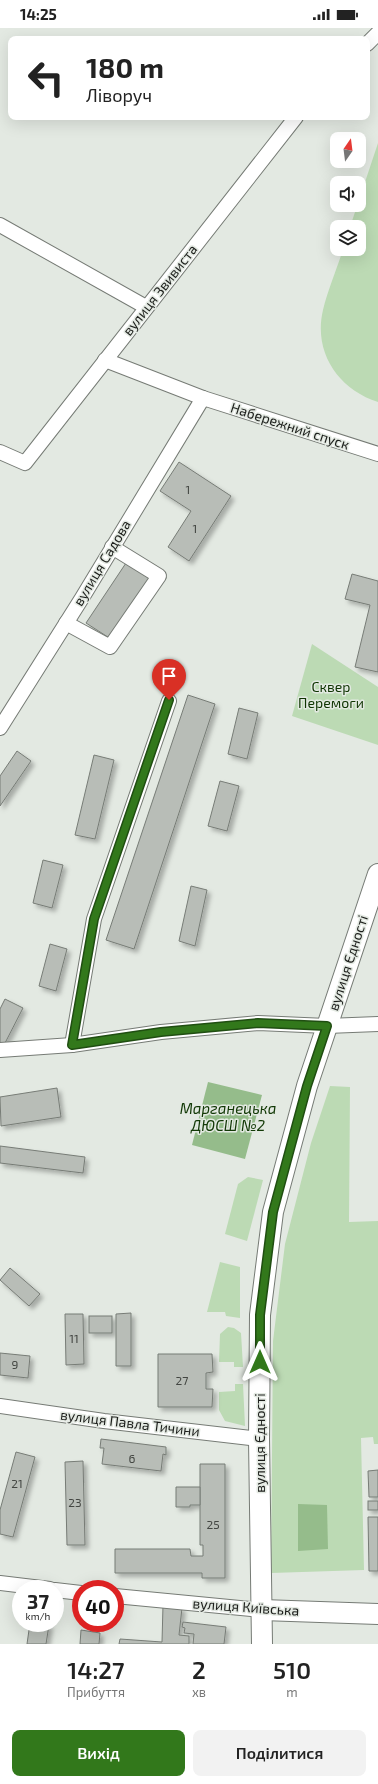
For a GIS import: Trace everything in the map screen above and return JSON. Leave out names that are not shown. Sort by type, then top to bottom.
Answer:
[{"type":"street","points":[[370,41],[378,33]]},
{"type":"street","name":"вулиця Звивиста","points":[[0,452],[25,463],[294,120]]},
{"type":"street","points":[[0,225],[146,307]]},
{"type":"street","name":"Набережний спуск","points":[[105,360],[203,398],[378,454]]},
{"type":"street","name":"вулиця Садова","points":[[0,728],[66,623],[203,398]]},
{"type":"street","points":[[66,623],[110,647],[159,576],[112,547]]},
{"type":"street","points":[[72,1045],[94,919],[169,700]]},
{"type":"street","name":"вулиця Єдності","points":[[262,1644],[259,1439],[260,1315],[273,1212],[307,1086],[378,874]]},
{"type":"street","points":[[0,1050],[72,1045],[161,1032],[258,1023],[327,1026],[378,1024]]},
{"type":"street","name":"вулиця Павла Тичини","points":[[0,1406],[104,1421],[259,1439]]},
{"type":"street","points":[[0,1583],[12,1584]]},
{"type":"street","name":"вулиця Київська","points":[[124,1597],[262,1610],[378,1614]]},
{"type":"green space","points":[[378,143],[378,402],[351,388],[340,378],[325,354],[321,325],[325,302],[341,256],[366,256],[366,220],[352,220],[355,212],[366,212],[366,179]]},
{"type":"green space","name":"Сквер Перемоги","points":[[312,644],[378,687],[378,745],[292,716]]},
{"type":"green space","points":[[330,1086],[350,1087],[349,1222],[378,1221],[378,1444],[374,1444],[373,1437],[361,1438],[364,1570],[271,1573],[273,1341],[285,1244],[311,1143]]},
{"type":"green space","points":[[248,1177],[263,1180],[247,1241],[225,1234],[238,1184]]},
{"type":"green space","points":[[220,1262],[240,1267],[240,1318],[226,1316],[225,1312],[207,1312]]},
{"type":"green space","points":[[228,1327],[234,1328],[241,1333],[243,1367],[234,1367],[234,1362],[219,1362],[220,1334]]},
{"type":"green space","points":[[235,1384],[243,1384],[245,1426],[225,1421],[219,1410],[219,1392],[235,1391]]},
{"type":"water","name":"Марганецька ДЮСШ №2","points":[[208,1082],[262,1095],[245,1159],[192,1145]]},
{"type":"water","points":[[298,1504],[327,1505],[328,1549],[298,1551]]},
{"type":"building","points":[[179,462],[231,496],[189,561],[168,547],[191,511],[160,491]]},
{"type":"building","points":[[126,563],[150,579],[111,639],[86,623]]},
{"type":"building","points":[[352,574],[378,581],[378,672],[355,667],[370,605],[345,599]]},
{"type":"building","points":[[188,695],[215,704],[134,949],[106,940]]},
{"type":"building","points":[[239,708],[258,713],[247,759],[228,754]]},
{"type":"building","points":[[17,751],[31,761],[0,806],[0,776]]},
{"type":"building","points":[[94,755],[114,760],[95,839],[75,835]]},
{"type":"building","points":[[220,781],[239,786],[227,831],[208,826]]},
{"type":"building","points":[[43,860],[63,865],[52,908],[33,903]]},
{"type":"building","points":[[191,886],[207,890],[195,946],[179,941]]},
{"type":"building","points":[[50,944],[67,949],[56,991],[39,986]]},
{"type":"building","points":[[5,999],[23,1008],[4,1045],[0,1043],[0,1009]]},
{"type":"building","points":[[57,1088],[61,1117],[1,1126],[0,1097]]},
{"type":"building","points":[[0,1146],[85,1157],[83,1173],[0,1163]]},
{"type":"building","points":[[10,1268],[40,1294],[29,1306],[0,1280]]},
{"type":"building","points":[[131,1313],[131,1366],[116,1366],[116,1314]]},
{"type":"building","points":[[65,1314],[83,1314],[84,1364],[66,1365]]},
{"type":"building","points":[[89,1316],[112,1316],[112,1333],[89,1333]]},
{"type":"building","points":[[0,1353],[30,1356],[28,1378],[0,1375]]},
{"type":"building","points":[[158,1354],[212,1354],[213,1372],[206,1373],[206,1389],[213,1389],[212,1407],[158,1407]]},
{"type":"building","points":[[101,1439],[166,1447],[166,1455],[163,1454],[161,1471],[102,1464],[104,1448],[100,1448]]},
{"type":"building","points":[[16,1452],[35,1457],[13,1537],[0,1534],[0,1510]]},
{"type":"building","points":[[83,1461],[85,1545],[67,1545],[65,1462]]},
{"type":"building","points":[[200,1464],[225,1464],[225,1578],[202,1578],[202,1573],[115,1573],[115,1549],[190,1549],[191,1556],[203,1556],[203,1545],[200,1545]]},
{"type":"building","points":[[378,1470],[378,1497],[369,1497],[368,1471]]},
{"type":"building","points":[[176,1487],[200,1487],[200,1505],[176,1507]]},
{"type":"building","points":[[368,1501],[378,1501],[378,1510],[368,1510]]},
{"type":"building","points":[[368,1517],[378,1517],[378,1571],[369,1571]]},
{"type":"building","points":[[163,1605],[182,1608],[179,1635],[189,1636],[189,1644],[119,1644],[120,1639],[162,1642]]},
{"type":"building","points":[[183,1622],[226,1627],[224,1644],[193,1644],[194,1634],[184,1633],[185,1628],[182,1627]]},
{"type":"building","points":[[29,1632],[48,1632],[46,1644],[27,1644]]},
{"type":"building","points":[[81,1632],[100,1633],[99,1644],[80,1644]]},
{"type":"route","points":[[169,700],[94,919],[72,1045],[161,1032],[258,1023],[327,1026],[307,1086],[273,1212],[260,1315],[260,1362]]}]
